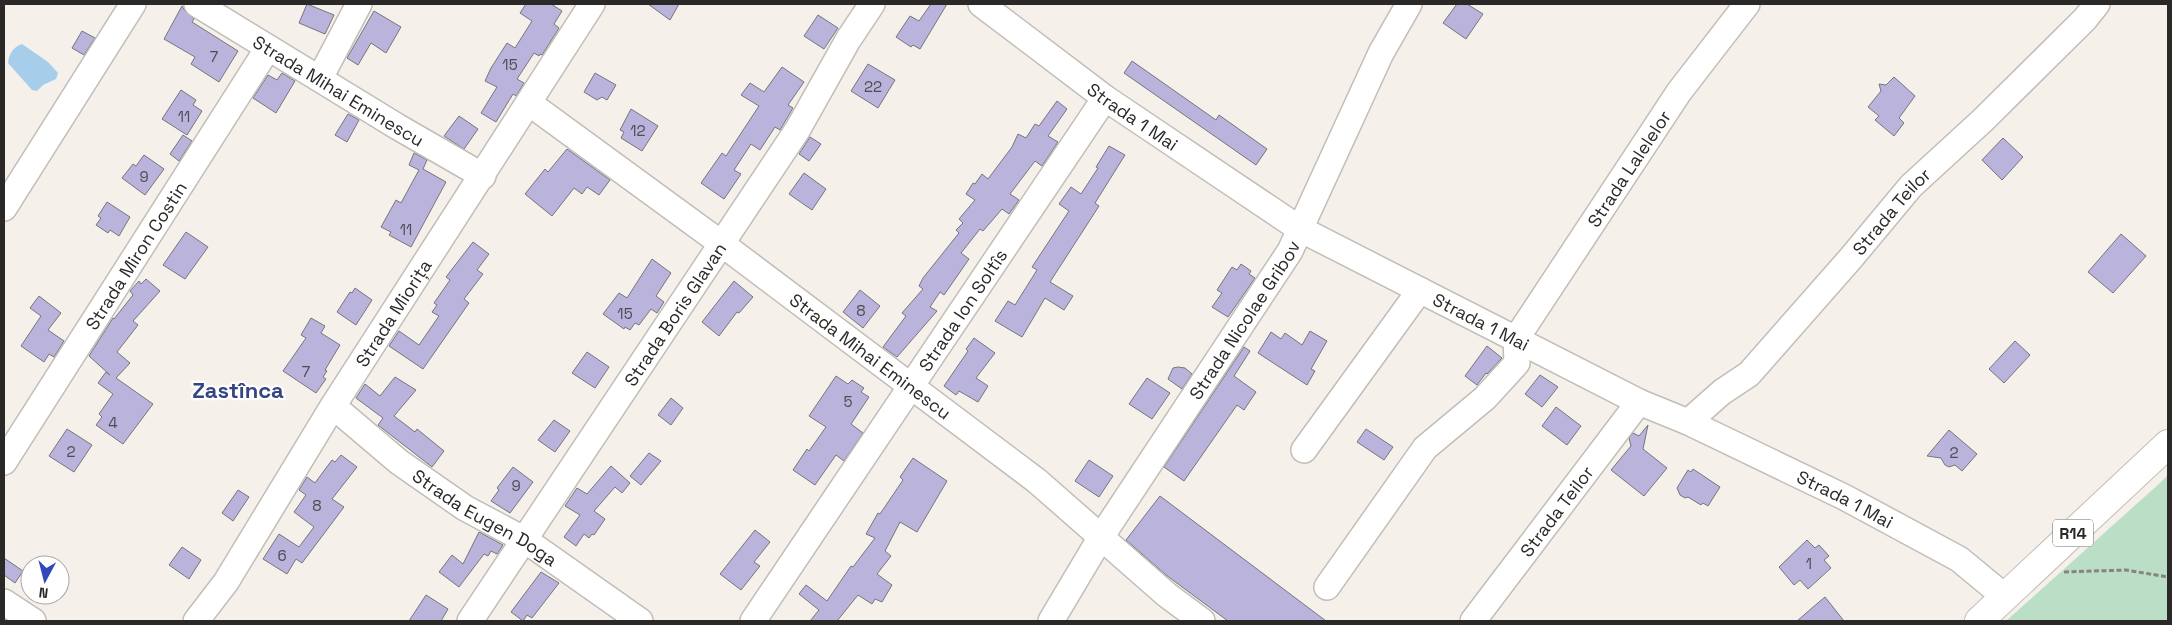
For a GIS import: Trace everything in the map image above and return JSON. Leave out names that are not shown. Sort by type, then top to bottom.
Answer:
[{"type":"main road","name":"R14","points":[[1979,621],[2168,444]]},
{"type":"street","points":[[4,208],[133,4]]},
{"type":"street","name":"Strada Mihai Eminescu","points":[[198,4],[398,128],[483,176]]},
{"type":"street","points":[[320,78],[359,4]]},
{"type":"street","name":"Strada Miorița","points":[[196,621],[226,582],[333,406],[483,176],[592,4]]},
{"type":"street","name":"Strada Boris Glavan","points":[[470,621],[798,129],[848,40],[872,4]]},
{"type":"street","name":"Strada 1 Mai","points":[[981,4],[1105,98],[1300,229],[1639,402],[1688,422],[1844,497],[1960,560],[2005,597]]},
{"type":"street","name":"Strada Nicolae Gribov","points":[[1051,621],[1101,537],[1290,251],[1381,53],[1409,4]]},
{"type":"street","name":"Strada Lalelelor","points":[[1516,339],[1679,92],[1747,4]]},
{"type":"street","name":"Strada Teilor","points":[[1688,422],[1722,392],[1749,374],[1851,258],[1911,186],[1983,120],[2085,19],[2097,4]]},
{"type":"street","name":"Strada Miron Costin","points":[[4,462],[268,48]]},
{"type":"street","name":"Strada Ion Soltîs","points":[[752,621],[1105,98]]},
{"type":"street","name":"Strada Mihai Eminescu","points":[[529,102],[722,244],[1037,481],[1167,596],[1202,621]]},
{"type":"street","points":[[1304,450],[1420,290]]},
{"type":"street","points":[[1327,587],[1425,448],[1484,398],[1517,363],[1516,339]]},
{"type":"street","name":"Strada Teilor","points":[[1473,621],[1639,402]]},
{"type":"street","name":"Strada Eugen Doga","points":[[333,406],[406,467],[465,508],[525,540],[640,621]]},
{"type":"street","points":[[4,602],[33,621]]},
{"type":"path","points":[[2030,573],[2126,570],[2168,577]]},
{"type":"green space","points":[[2168,475],[2168,621],[2006,621],[2160,483]]},
{"type":"water","points":[[22,44],[48,62],[58,73],[56,79],[43,85],[37,91],[32,90],[8,63],[12,51]]},
{"type":"building","points":[[307,4],[334,15],[325,34],[299,23]]},
{"type":"building","points":[[526,4],[551,4],[562,11],[554,24],[559,28],[542,55],[540,54],[539,56],[534,53],[517,79],[524,83],[516,96],[513,94],[496,122],[481,113],[497,87],[485,81],[507,43],[515,48],[532,21],[520,13]]},
{"type":"building","points":[[648,4],[679,4],[670,20]]},
{"type":"building","points":[[931,4],[947,4],[920,49],[913,45],[911,47],[896,37],[910,16],[919,21]]},
{"type":"building","points":[[1457,4],[1467,4],[1483,14],[1466,39],[1443,23]]},
{"type":"building","points":[[182,6],[194,19],[192,22],[238,51],[219,82],[191,64],[195,57],[164,39]]},
{"type":"building","points":[[374,11],[401,27],[386,53],[371,43],[358,65],[347,58]]},
{"type":"building","points":[[818,15],[838,28],[824,49],[804,36]]},
{"type":"building","points":[[82,31],[95,38],[84,55],[72,48]]},
{"type":"building","points":[[1132,61],[1216,120],[1219,115],[1267,149],[1256,165],[1124,73]]},
{"type":"building","points":[[868,64],[895,80],[878,108],[851,91]]},
{"type":"building","points":[[782,67],[804,82],[788,105],[793,108],[780,130],[775,127],[760,150],[751,144],[734,170],[741,174],[724,199],[701,183],[722,153],[726,156],[759,106],[741,95],[750,83],[764,92]]},
{"type":"building","points":[[282,73],[295,81],[276,113],[253,98],[268,75],[277,80]]},
{"type":"building","points":[[595,73],[616,85],[607,100],[602,97],[597,100],[584,92]]},
{"type":"building","points":[[1894,77],[1915,96],[1899,118],[1904,123],[1894,136],[1875,120],[1879,116],[1868,107],[1881,91],[1879,84],[1886,85]]},
{"type":"building","points":[[181,90],[196,100],[193,105],[202,111],[187,135],[162,119]]},
{"type":"building","points":[[1057,101],[1067,109],[1048,136],[1058,142],[1042,166],[1035,161],[1010,194],[1019,200],[1009,214],[1002,209],[983,231],[980,229],[961,253],[969,259],[944,295],[940,292],[930,307],[937,311],[897,357],[883,347],[906,316],[902,313],[923,289],[919,286],[923,278],[959,233],[956,230],[963,223],[959,219],[975,200],[966,194],[982,174],[988,179],[1012,147],[1018,134],[1026,138],[1035,124],[1039,126]]},
{"type":"building","points":[[631,109],[658,126],[642,151],[621,138],[624,132],[620,130]]},
{"type":"building","points":[[348,114],[359,120],[347,142],[335,135]]},
{"type":"building","points":[[459,116],[478,129],[464,149],[444,136]]},
{"type":"building","points":[[183,135],[192,141],[179,161],[170,154]]},
{"type":"building","points":[[810,137],[821,144],[809,161],[799,154]]},
{"type":"building","points":[[2003,138],[2023,157],[2002,180],[1982,160]]},
{"type":"building","points":[[1109,146],[1125,155],[1095,203],[1099,206],[1050,282],[1073,296],[1064,310],[1045,298],[1022,337],[995,321],[1008,301],[1015,305],[1037,270],[1032,267],[1069,211],[1059,204],[1071,187],[1081,194],[1098,168],[1096,167]]},
{"type":"building","points":[[567,149],[610,180],[599,195],[587,187],[582,194],[574,188],[552,216],[525,194],[545,169],[548,172]]},
{"type":"building","points":[[414,153],[427,160],[423,169],[446,182],[411,247],[389,235],[391,232],[381,227],[396,200],[401,203],[419,170],[409,165]]},
{"type":"building","points":[[144,155],[164,169],[145,195],[122,178],[133,164],[136,166]]},
{"type":"building","points":[[804,173],[826,189],[812,210],[789,194]]},
{"type":"building","points":[[107,202],[130,217],[119,236],[110,230],[108,233],[96,225],[101,218],[98,216]]},
{"type":"building","points":[[186,232],[208,247],[185,279],[163,265]]},
{"type":"building","points":[[2121,234],[2146,256],[2113,293],[2088,272]]},
{"type":"building","points":[[473,242],[489,254],[477,270],[483,274],[464,299],[469,303],[423,369],[389,346],[399,331],[419,345],[439,316],[432,312],[437,305],[434,303],[450,280],[446,277]]},
{"type":"building","points":[[652,259],[671,273],[656,296],[664,302],[657,313],[651,309],[639,325],[635,323],[630,330],[625,327],[624,329],[603,314],[619,293],[627,298]]},
{"type":"building","points":[[1241,264],[1251,271],[1249,274],[1255,278],[1228,317],[1212,307],[1222,293],[1217,290],[1232,267],[1237,270]]},
{"type":"building","points":[[146,279],[160,291],[133,321],[138,325],[117,352],[130,363],[116,378],[153,404],[123,444],[96,425],[102,417],[99,414],[113,394],[98,383],[106,372],[110,375],[89,356],[113,318],[133,295],[130,291],[139,281],[141,284]]},
{"type":"building","points":[[734,281],[753,297],[739,313],[737,312],[719,336],[702,322]]},
{"type":"building","points":[[355,288],[372,300],[356,325],[337,312],[350,292],[352,293]]},
{"type":"building","points":[[860,290],[880,306],[863,328],[843,312]]},
{"type":"building","points":[[39,296],[61,313],[48,330],[64,341],[54,357],[49,354],[44,362],[21,346],[41,316],[30,308]]},
{"type":"building","points":[[311,318],[325,326],[321,333],[340,345],[325,370],[327,371],[323,377],[326,379],[316,393],[283,371],[306,338],[301,335]]},
{"type":"building","points":[[1310,331],[1327,341],[1311,369],[1315,371],[1307,385],[1258,353],[1271,332],[1281,339],[1285,333],[1302,345]]},
{"type":"building","points":[[974,338],[995,353],[976,378],[988,386],[978,402],[959,391],[956,395],[944,386],[968,351],[966,349]]},
{"type":"building","points":[[2015,341],[2030,355],[2004,383],[1989,369]]},
{"type":"building","points":[[1487,346],[1502,358],[1486,373],[1477,385],[1465,376]]},
{"type":"building","points":[[1244,347],[1250,351],[1234,376],[1256,392],[1244,410],[1237,405],[1184,481],[1164,467]]},
{"type":"building","points":[[587,352],[609,367],[595,388],[572,373]]},
{"type":"building","points":[[1173,368],[1185,368],[1192,374],[1182,389],[1168,379]]},
{"type":"building","points":[[1540,375],[1558,387],[1542,407],[1525,394]]},
{"type":"building","points":[[836,376],[848,384],[852,380],[864,388],[861,392],[869,397],[851,424],[863,433],[844,461],[836,455],[815,485],[793,470],[807,449],[809,451],[826,427],[809,416]]},
{"type":"building","points":[[395,377],[416,390],[394,416],[415,432],[417,429],[444,451],[432,467],[378,425],[383,418],[356,398],[365,384],[380,396]]},
{"type":"building","points":[[1147,378],[1170,393],[1152,419],[1129,404]]},
{"type":"building","points":[[671,398],[683,408],[671,425],[658,415]]},
{"type":"building","points":[[1556,407],[1581,426],[1567,445],[1542,426]]},
{"type":"building","points":[[554,420],[570,431],[555,452],[538,440]]},
{"type":"building","points":[[1648,425],[1643,449],[1667,468],[1644,496],[1611,470],[1631,446],[1629,438],[1633,433],[1639,436]]},
{"type":"building","points":[[67,429],[92,445],[74,472],[49,456]]},
{"type":"building","points":[[1366,429],[1393,447],[1384,460],[1357,442]]},
{"type":"building","points":[[1949,430],[1977,454],[1962,471],[1955,465],[1949,467],[1945,465],[1941,458],[1927,456]]},
{"type":"building","points":[[649,453],[661,461],[641,485],[630,476]]},
{"type":"building","points":[[341,455],[357,467],[332,499],[344,507],[302,563],[296,559],[287,574],[263,559],[279,534],[299,547],[314,527],[294,512],[306,495],[299,490],[307,477],[315,483],[332,460],[335,462]]},
{"type":"building","points":[[913,458],[947,481],[917,532],[900,522],[885,551],[891,556],[877,574],[892,585],[882,602],[875,599],[872,604],[858,595],[837,621],[810,621],[819,610],[799,594],[806,585],[827,601],[851,566],[853,567],[875,538],[866,534],[878,513],[880,514],[903,480],[900,477]]},
{"type":"building","points":[[1089,460],[1113,476],[1099,497],[1075,481]]},
{"type":"building","points":[[611,466],[630,483],[622,493],[615,487],[594,511],[605,519],[594,535],[592,534],[589,538],[584,534],[576,546],[564,537],[580,515],[565,506],[577,488],[587,494]]},
{"type":"building","points":[[513,467],[533,482],[510,513],[491,501],[499,490],[497,488]]},
{"type":"building","points":[[1693,469],[1720,487],[1708,506],[1703,503],[1701,505],[1688,497],[1685,498],[1680,495],[1677,488],[1688,470],[1691,472]]},
{"type":"building","points":[[238,490],[249,497],[233,521],[222,513]]},
{"type":"building","points":[[1160,496],[1326,621],[1228,621],[1166,575],[1126,540]]},
{"type":"building","points":[[755,530],[770,542],[754,562],[760,566],[741,590],[720,574]]},
{"type":"building","points":[[479,532],[503,545],[497,554],[491,551],[488,556],[484,554],[459,587],[439,572],[452,555],[463,564]]},
{"type":"building","points":[[1807,540],[1815,548],[1819,545],[1829,556],[1824,560],[1831,568],[1808,589],[1800,580],[1794,585],[1779,567]]},
{"type":"building","points":[[182,547],[201,560],[189,579],[169,565]]},
{"type":"building","points":[[4,558],[20,569],[20,576],[15,583],[4,575]]},
{"type":"building","points":[[541,572],[559,583],[532,618],[527,615],[523,621],[511,612]]},
{"type":"building","points":[[426,595],[448,609],[441,621],[409,621]]},
{"type":"building","points":[[1825,597],[1844,621],[1797,621],[1812,608]]},
{"type":"district","name":"Zastînca","points":[[238,390]]}]
